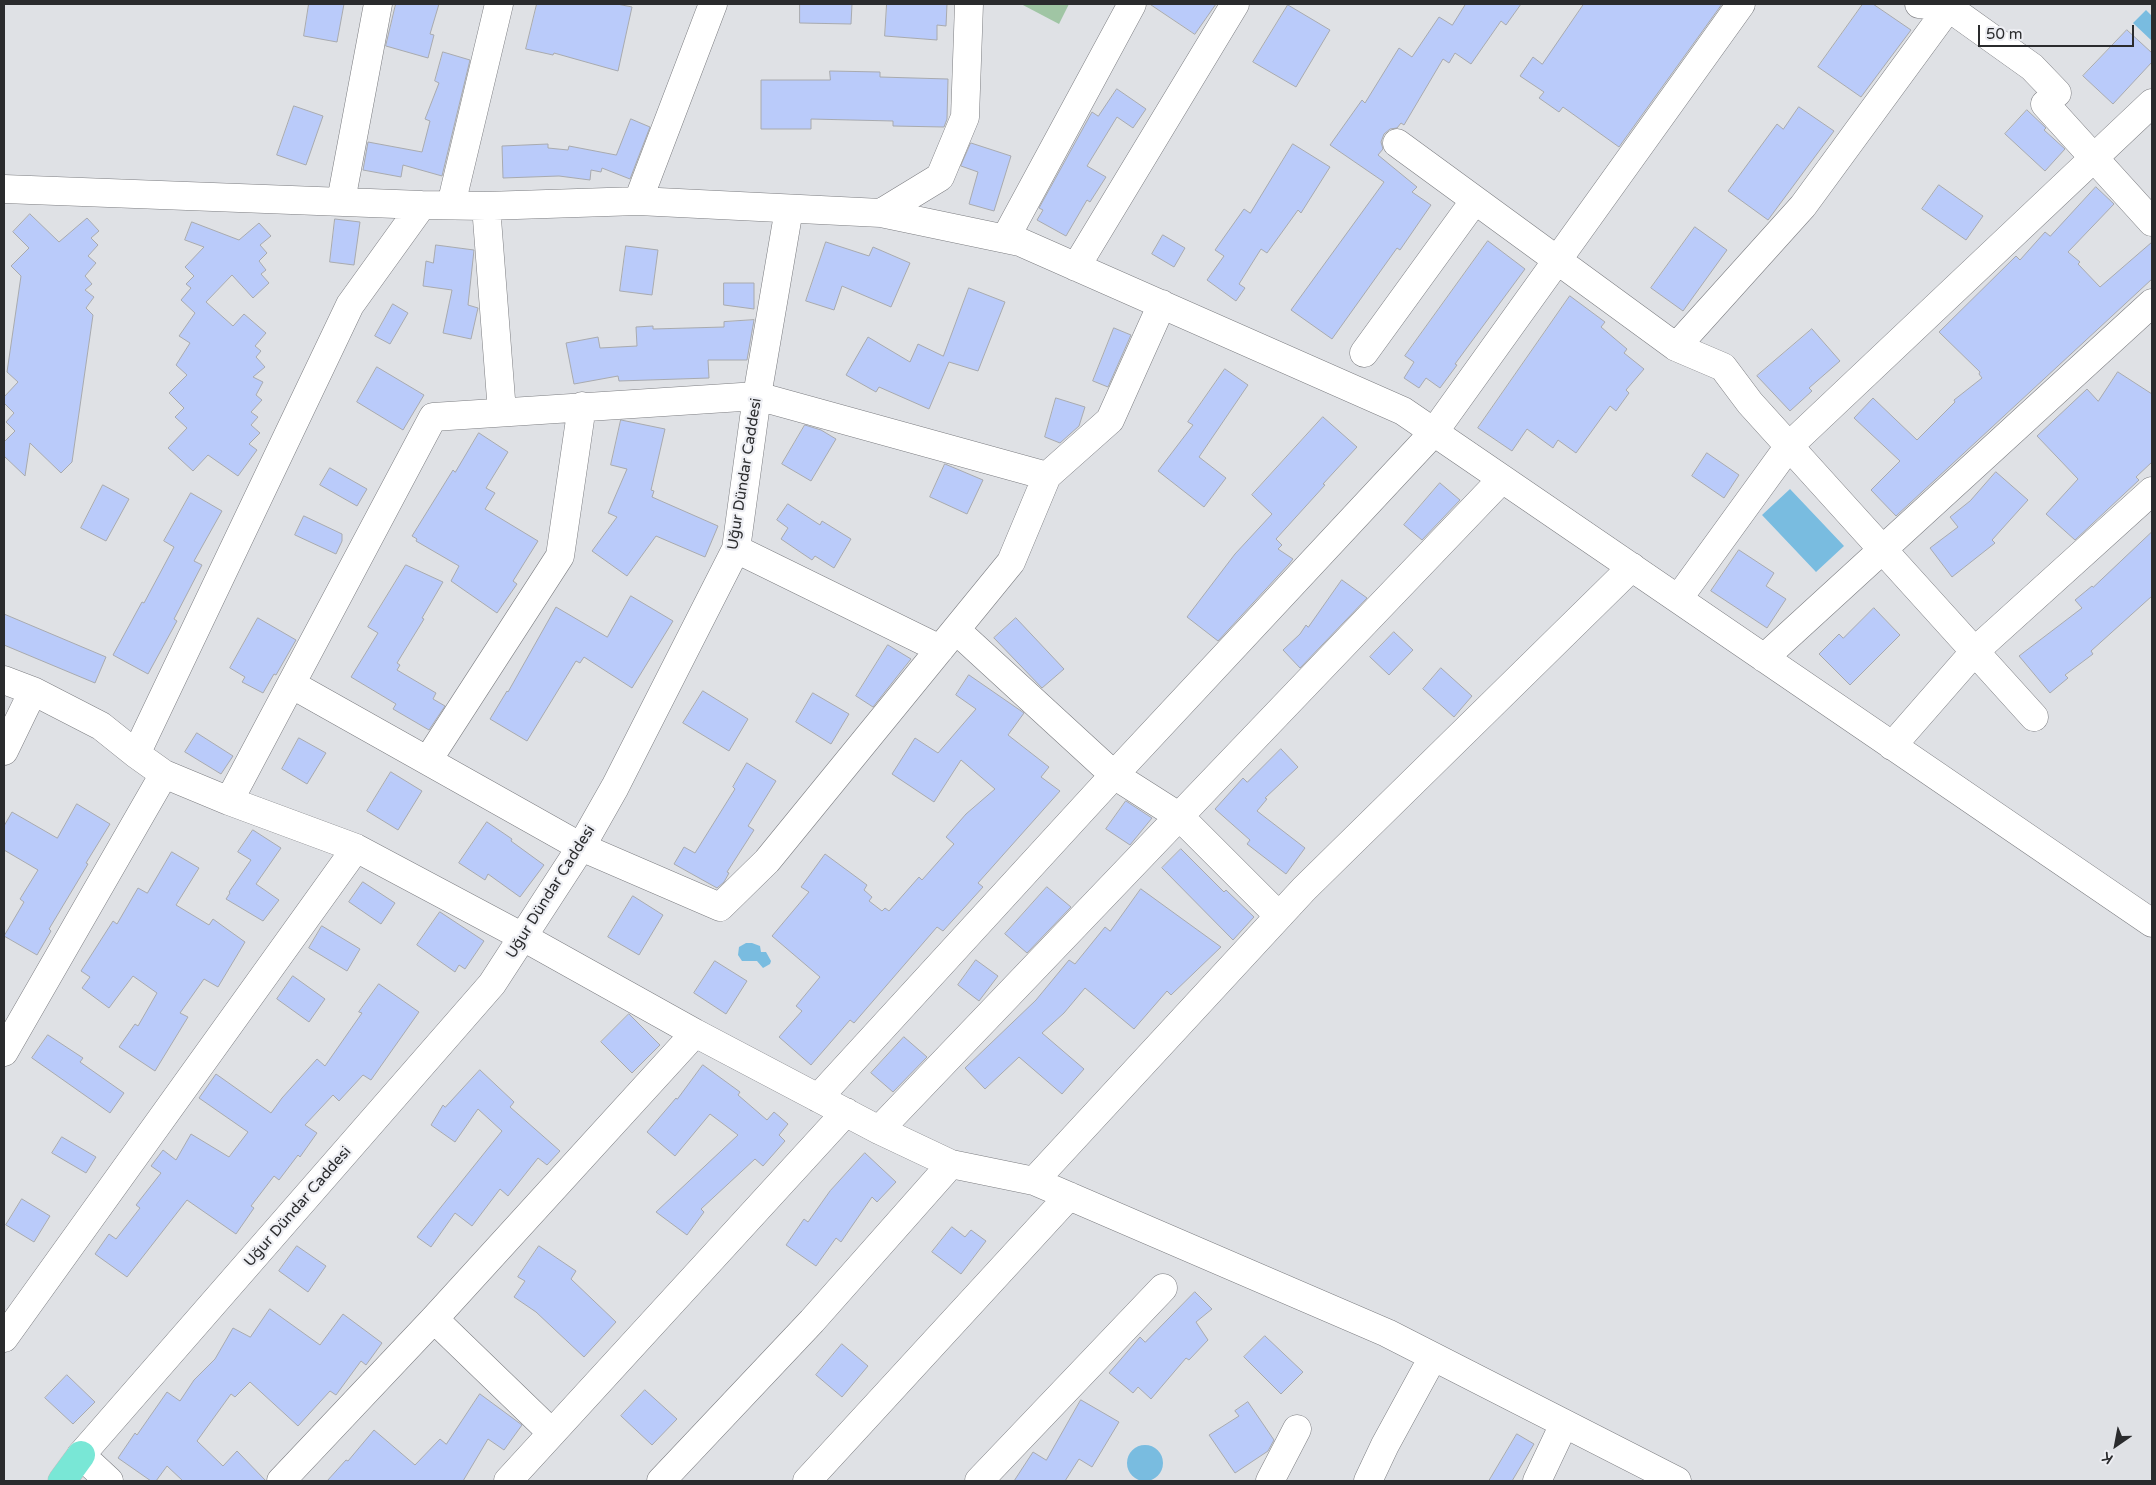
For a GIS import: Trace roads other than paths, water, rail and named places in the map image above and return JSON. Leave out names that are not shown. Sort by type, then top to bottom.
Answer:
[{"type":"main road","points":[[62,1481],[81,1455]]},
{"type":"street","points":[[342,201],[378,4]]},
{"type":"street","points":[[451,205],[499,4]]},
{"type":"street","points":[[638,201],[713,4]]},
{"type":"street","points":[[881,213],[940,177],[966,116],[969,4]]},
{"type":"street","points":[[1005,239],[1132,4]]},
{"type":"street","points":[[1076,267],[1235,4]]},
{"type":"street","points":[[818,1098],[1114,774],[1434,432],[1742,4]]},
{"type":"street","points":[[1918,4],[1950,6],[2032,66],[2051,98],[2094,158],[2152,222]]},
{"type":"street","points":[[1676,347],[1803,206],[1950,6]]},
{"type":"street","points":[[1678,599],[1790,446],[2152,103]]},
{"type":"street","points":[[1397,143],[1676,347],[1723,367],[1750,403],[2034,717]]},
{"type":"street","points":[[4,189],[422,205],[486,206],[638,201],[881,213],[1020,242],[1403,411],[2152,924]]},
{"type":"street","points":[[1364,354],[1475,200]]},
{"type":"street","points":[[136,754],[350,305],[422,205]]},
{"type":"street","points":[[486,206],[502,412]]},
{"type":"street","name":"Uğur Dündar Caddesi","points":[[81,1455],[492,984],[581,847],[615,787],[736,549],[757,396],[789,209]]},
{"type":"street","points":[[1764,658],[2152,303]]},
{"type":"street","points":[[291,684],[581,847],[720,907],[767,861],[1010,562],[1047,476],[1110,420],[1162,304]]},
{"type":"street","points":[[229,801],[432,417],[757,396],[1047,476]]},
{"type":"street","points":[[428,760],[560,556],[582,406]]},
{"type":"street","points":[[879,1130],[1502,479]]},
{"type":"street","points":[[1892,746],[1975,651],[2152,491]]},
{"type":"street","points":[[736,549],[948,639],[1114,774],[1180,817],[1279,916]]},
{"type":"street","points":[[1034,1181],[1304,889],[1632,567]]},
{"type":"street","points":[[4,680],[33,691],[102,726],[164,774],[229,801],[356,848],[523,937],[695,1033],[879,1130],[951,1164],[1034,1181],[1387,1334],[1677,1481]]},
{"type":"street","points":[[4,750],[33,691]]},
{"type":"street","points":[[4,1052],[164,774]]},
{"type":"street","points":[[5,1334],[356,848]]},
{"type":"street","points":[[281,1481],[434,1319],[695,1033]]},
{"type":"street","points":[[508,1481],[846,1112]]},
{"type":"street","points":[[661,1481],[812,1321],[951,1164]]},
{"type":"street","points":[[807,1481],[1069,1196]]},
{"type":"street","points":[[979,1481],[1163,1288]]},
{"type":"street","points":[[434,1319],[552,1433]]},
{"type":"street","points":[[1368,1481],[1385,1445],[1433,1357]]},
{"type":"street","points":[[1537,1481],[1564,1424]]},
{"type":"street","points":[[1270,1481],[1297,1429]]},
{"type":"street","points":[[81,1455],[109,1481]]},
{"type":"water","points":[[2146,10],[2152,16],[2152,41],[2133,23]]},
{"type":"water","points":[[1790,489],[1844,546],[1816,572],[1762,515]]},
{"type":"water","points":[[746,943],[760,946],[761,952],[766,952],[771,961],[770,964],[763,968],[757,961],[742,961],[738,955],[739,947]]},
{"type":"water","points":[[1145,1445],[1152,1446],[1158,1450],[1162,1456],[1162,1470],[1158,1476],[1152,1480],[1145,1481],[1138,1480],[1132,1476],[1128,1470],[1127,1463],[1128,1456],[1132,1450],[1138,1446]]}]
